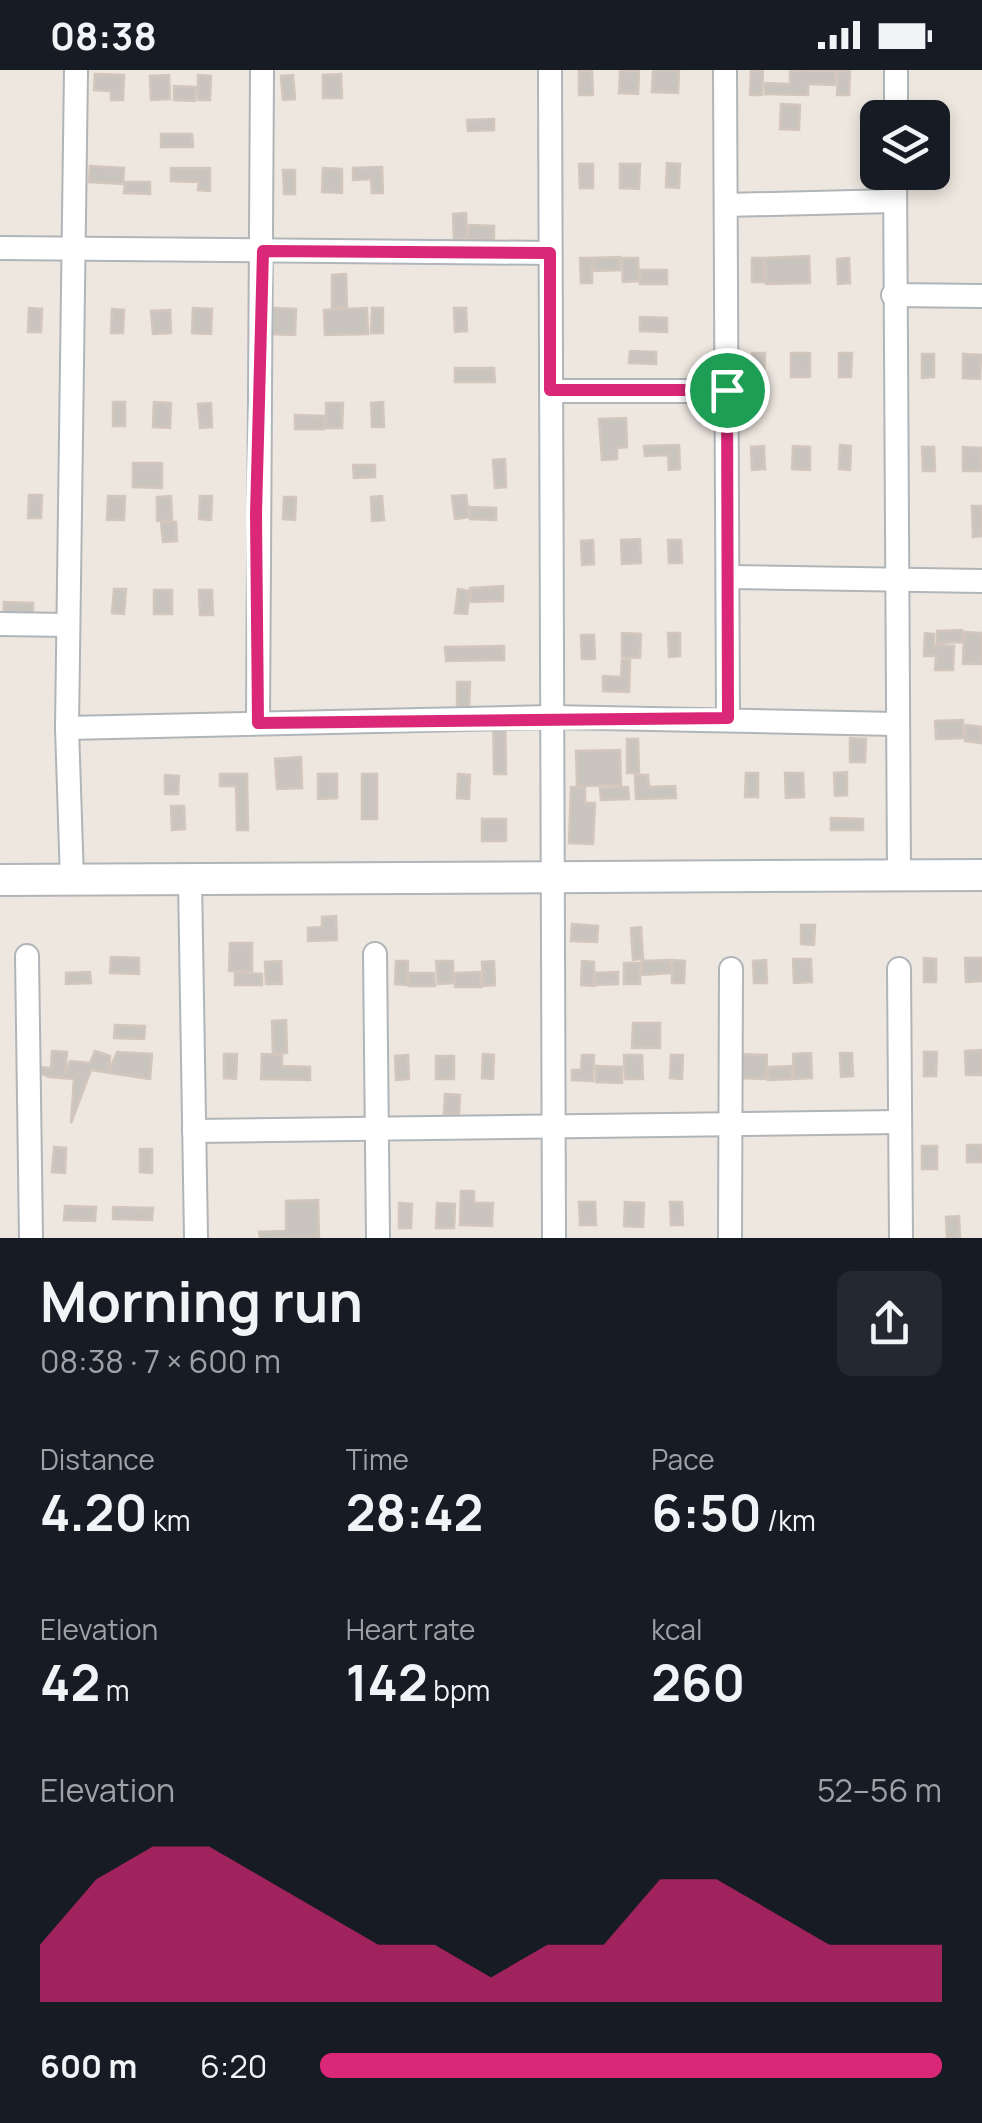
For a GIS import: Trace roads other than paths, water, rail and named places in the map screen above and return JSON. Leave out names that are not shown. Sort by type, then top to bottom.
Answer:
[{"type":"street","points":[[72,880],[67,728],[76,70]]},
{"type":"street","points":[[258,723],[256,514],[263,251],[262,70]]},
{"type":"street","points":[[550,70],[554,1238]]},
{"type":"street","points":[[726,70],[728,718]]},
{"type":"street","points":[[896,70],[896,100]]},
{"type":"street","points":[[894,190],[898,875]]},
{"type":"street","points":[[726,204],[894,201]]},
{"type":"street","points":[[0,248],[550,253]]},
{"type":"street","points":[[893,295],[982,296]]},
{"type":"street","points":[[550,390],[727,390]]},
{"type":"street","points":[[728,577],[982,581]]},
{"type":"street","points":[[0,624],[68,625]]},
{"type":"street","points":[[67,728],[551,717],[896,724]]},
{"type":"street","points":[[0,880],[982,875]]},
{"type":"street","points":[[190,880],[196,1238]]},
{"type":"street","points":[[375,954],[378,1238]]},
{"type":"street","points":[[27,956],[31,1238]]},
{"type":"street","points":[[730,1238],[731,969]]},
{"type":"street","points":[[899,970],[901,1238]]},
{"type":"street","points":[[194,1131],[899,1122]]}]
